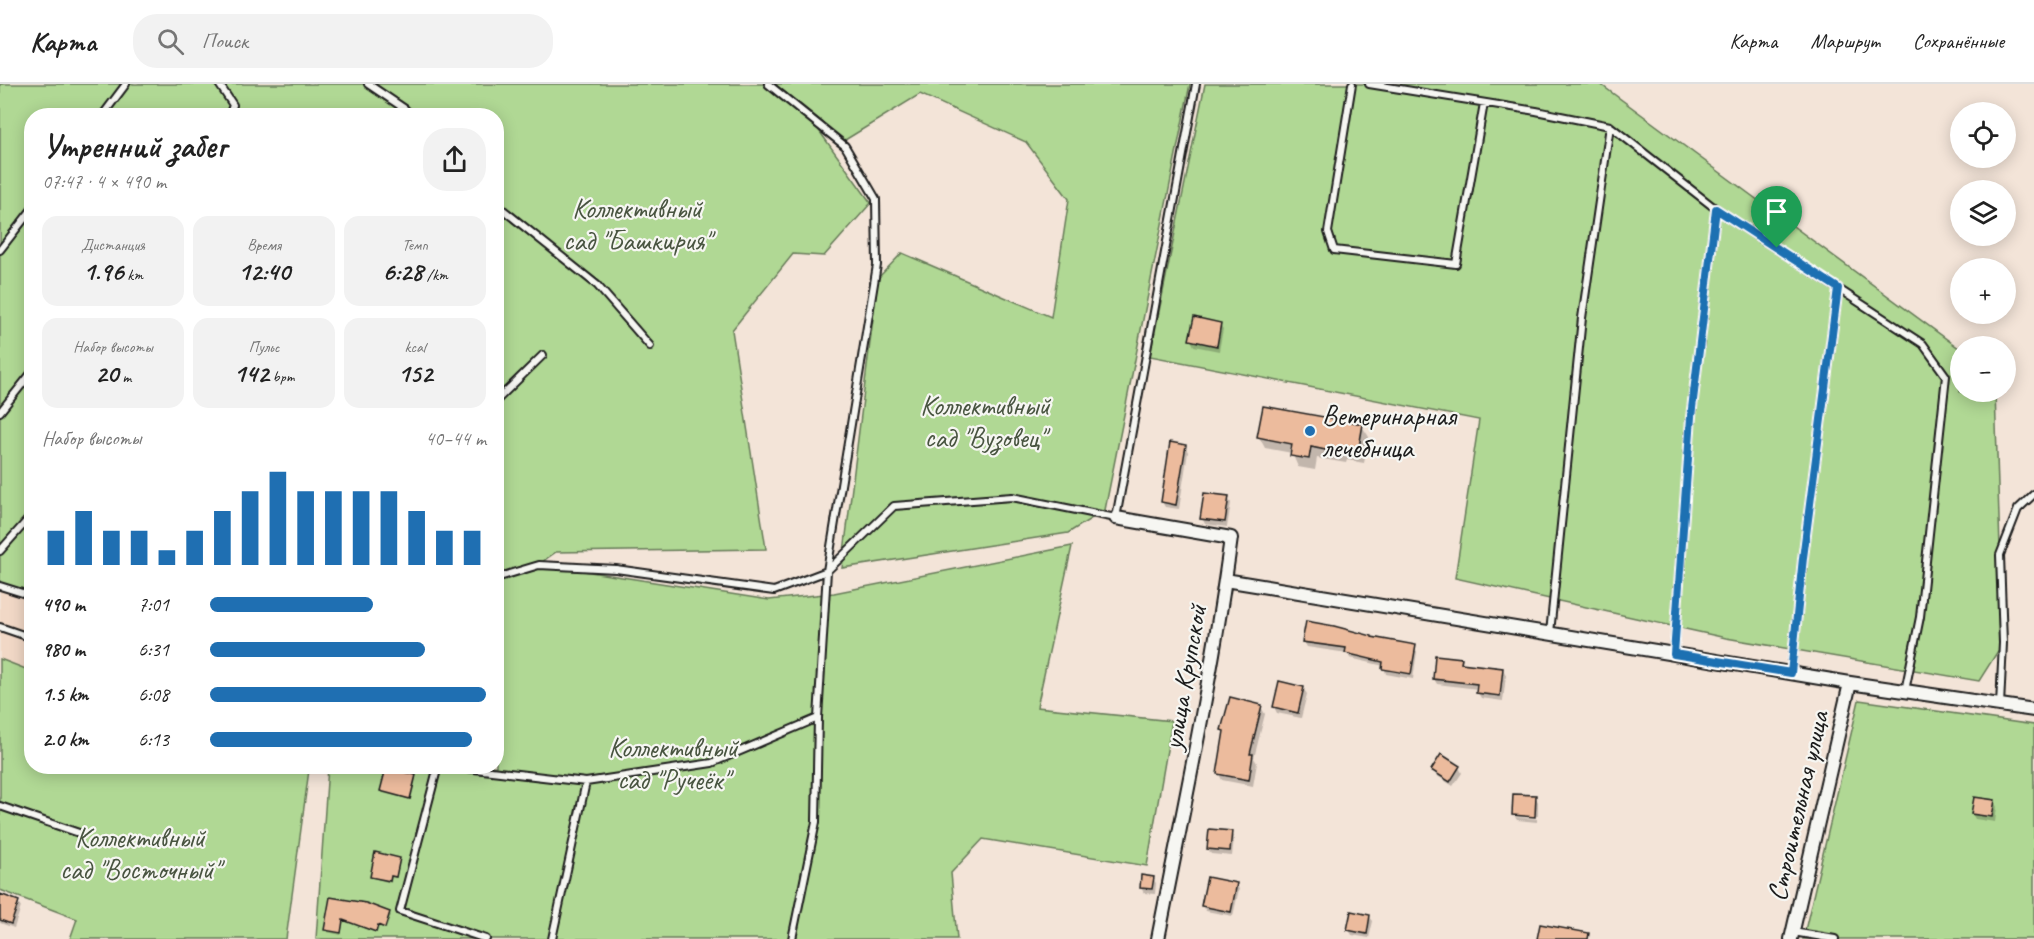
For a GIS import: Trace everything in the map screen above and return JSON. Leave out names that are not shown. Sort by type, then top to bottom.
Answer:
[{"type":"street","name":"улица Крупской","points":[[1116,518],[1231,538],[1226,580],[1158,939]]},
{"type":"street","points":[[1226,580],[1850,683],[2034,710]]},
{"type":"street","name":"Строительная улица","points":[[1791,936],[1850,683]]},
{"type":"lane","points":[[108,108],[126,84]]},
{"type":"lane","points":[[219,84],[233,105],[232,108]]},
{"type":"lane","points":[[368,84],[404,108]]},
{"type":"lane","points":[[768,84],[845,146],[876,199],[877,265],[827,570],[818,718],[816,822],[792,939]]},
{"type":"lane","points":[[504,575],[539,564],[616,569],[774,591],[827,570],[894,506],[1012,497],[1116,518],[1196,84]]},
{"type":"lane","points":[[1352,84],[1328,232],[1334,250],[1456,264],[1484,103]]},
{"type":"lane","points":[[1369,84],[1610,126],[1716,209],[1923,344],[1946,376],[1920,617],[1905,691]]},
{"type":"lane","points":[[1550,634],[1582,318],[1610,126]]},
{"type":"lane","points":[[1674,654],[1691,417],[1716,209]]},
{"type":"lane","points":[[504,214],[597,285],[650,346]]},
{"type":"lane","points":[[0,250],[24,218]]},
{"type":"lane","points":[[1791,673],[1803,558],[1838,288]]},
{"type":"lane","points":[[504,393],[543,355]]},
{"type":"lane","points":[[0,412],[24,382]]},
{"type":"lane","points":[[2000,705],[2003,643],[2000,555],[2018,509],[2034,494]]},
{"type":"lane","points":[[0,551],[24,524]]},
{"type":"lane","points":[[0,586],[24,594]]},
{"type":"lane","points":[[0,627],[24,635]]},
{"type":"lane","points":[[504,772],[586,782],[712,763],[818,718]]},
{"type":"lane","points":[[436,774],[400,911],[486,939]]},
{"type":"lane","points":[[552,939],[586,782]]},
{"type":"lane","points":[[0,806],[79,834]]},
{"type":"lane","points":[[1791,936],[1835,939]]},
{"type":"shaded area","points":[[0,586],[24,594],[24,668],[0,659]]},
{"type":"green space","name":"Коллективный сад \"Ручеёк\"","points":[[0,84],[764,84],[815,125],[871,203],[824,256],[793,254],[732,330],[766,549],[556,552],[539,564],[769,600],[834,593],[1072,546],[1037,707],[1172,721],[1147,866],[983,839],[951,873],[957,939],[316,939],[328,774],[504,774],[504,108],[24,108],[24,594],[0,586]]},
{"type":"green space","name":"Коллективный сад \"Вузовец\"","points":[[775,84],[1190,84],[1105,510],[1068,533],[842,568],[878,278],[902,253],[1051,317],[1069,199],[1026,142],[920,94],[845,140]]},
{"type":"green space","points":[[1205,84],[1600,84],[1950,342],[1950,402],[1995,402],[2003,643],[1979,681],[1726,638],[1455,578],[1479,420],[1150,356]]},
{"type":"green space","name":"Коллективный сад \"Восточный\"","points":[[0,659],[24,668],[24,774],[308,774],[286,939],[70,939],[77,919],[0,890]]},
{"type":"green space","points":[[1859,700],[2034,725],[2034,939],[1803,939]]},
{"type":"building","points":[[1194,317],[1221,323],[1217,346],[1189,340]]},
{"type":"building","name":"Ветеринарная лечебница","points":[[1263,406],[1363,424],[1358,453],[1341,449],[1340,453],[1311,447],[1309,459],[1290,456],[1292,444],[1257,437]]},
{"type":"building","points":[[1170,442],[1186,445],[1176,505],[1161,502]]},
{"type":"building","points":[[1204,493],[1229,496],[1225,522],[1200,519]]},
{"type":"building","points":[[1306,621],[1416,645],[1411,674],[1382,669],[1383,662],[1345,653],[1346,648],[1302,642]]},
{"type":"building","points":[[1435,655],[1462,658],[1461,663],[1503,668],[1500,696],[1476,693],[1477,684],[1433,679]]},
{"type":"building","points":[[1279,681],[1304,687],[1298,713],[1273,707]]},
{"type":"building","points":[[1230,697],[1262,705],[1250,754],[1253,754],[1249,780],[1217,774],[1224,731],[1221,730]]},
{"type":"building","points":[[1441,754],[1460,766],[1450,782],[1431,770]]},
{"type":"building","points":[[384,774],[416,775],[410,799],[380,791]]},
{"type":"building","points":[[1513,794],[1536,795],[1535,817],[1512,815]]},
{"type":"building","points":[[1974,797],[1995,800],[1992,817],[1971,814]]},
{"type":"building","points":[[1209,829],[1232,831],[1230,851],[1207,849]]},
{"type":"building","points":[[375,852],[400,858],[396,877],[391,876],[390,881],[370,877]]},
{"type":"building","points":[[1141,875],[1154,877],[1152,889],[1140,888]]},
{"type":"building","points":[[1207,877],[1237,883],[1231,912],[1201,906]]},
{"type":"building","points":[[0,894],[19,901],[11,924],[0,920]]},
{"type":"building","points":[[330,897],[366,903],[390,912],[385,928],[378,925],[376,932],[343,920],[341,933],[324,930]]},
{"type":"building","points":[[1351,911],[1370,915],[1367,934],[1347,930]]},
{"type":"building","points":[[1540,924],[1589,933],[1588,939],[1537,939]]},
{"type":"place","name":"Ветеринарная лечебница","points":[[1310,431]]},
{"type":"route","points":[[1716,209],[1777,248],[1838,288],[1803,558],[1791,673],[1674,654],[1691,417],[1716,209]]},
{"type":"park label","name":"Коллективный сад \"Башкирия\"","points":[[637,224]]}]
